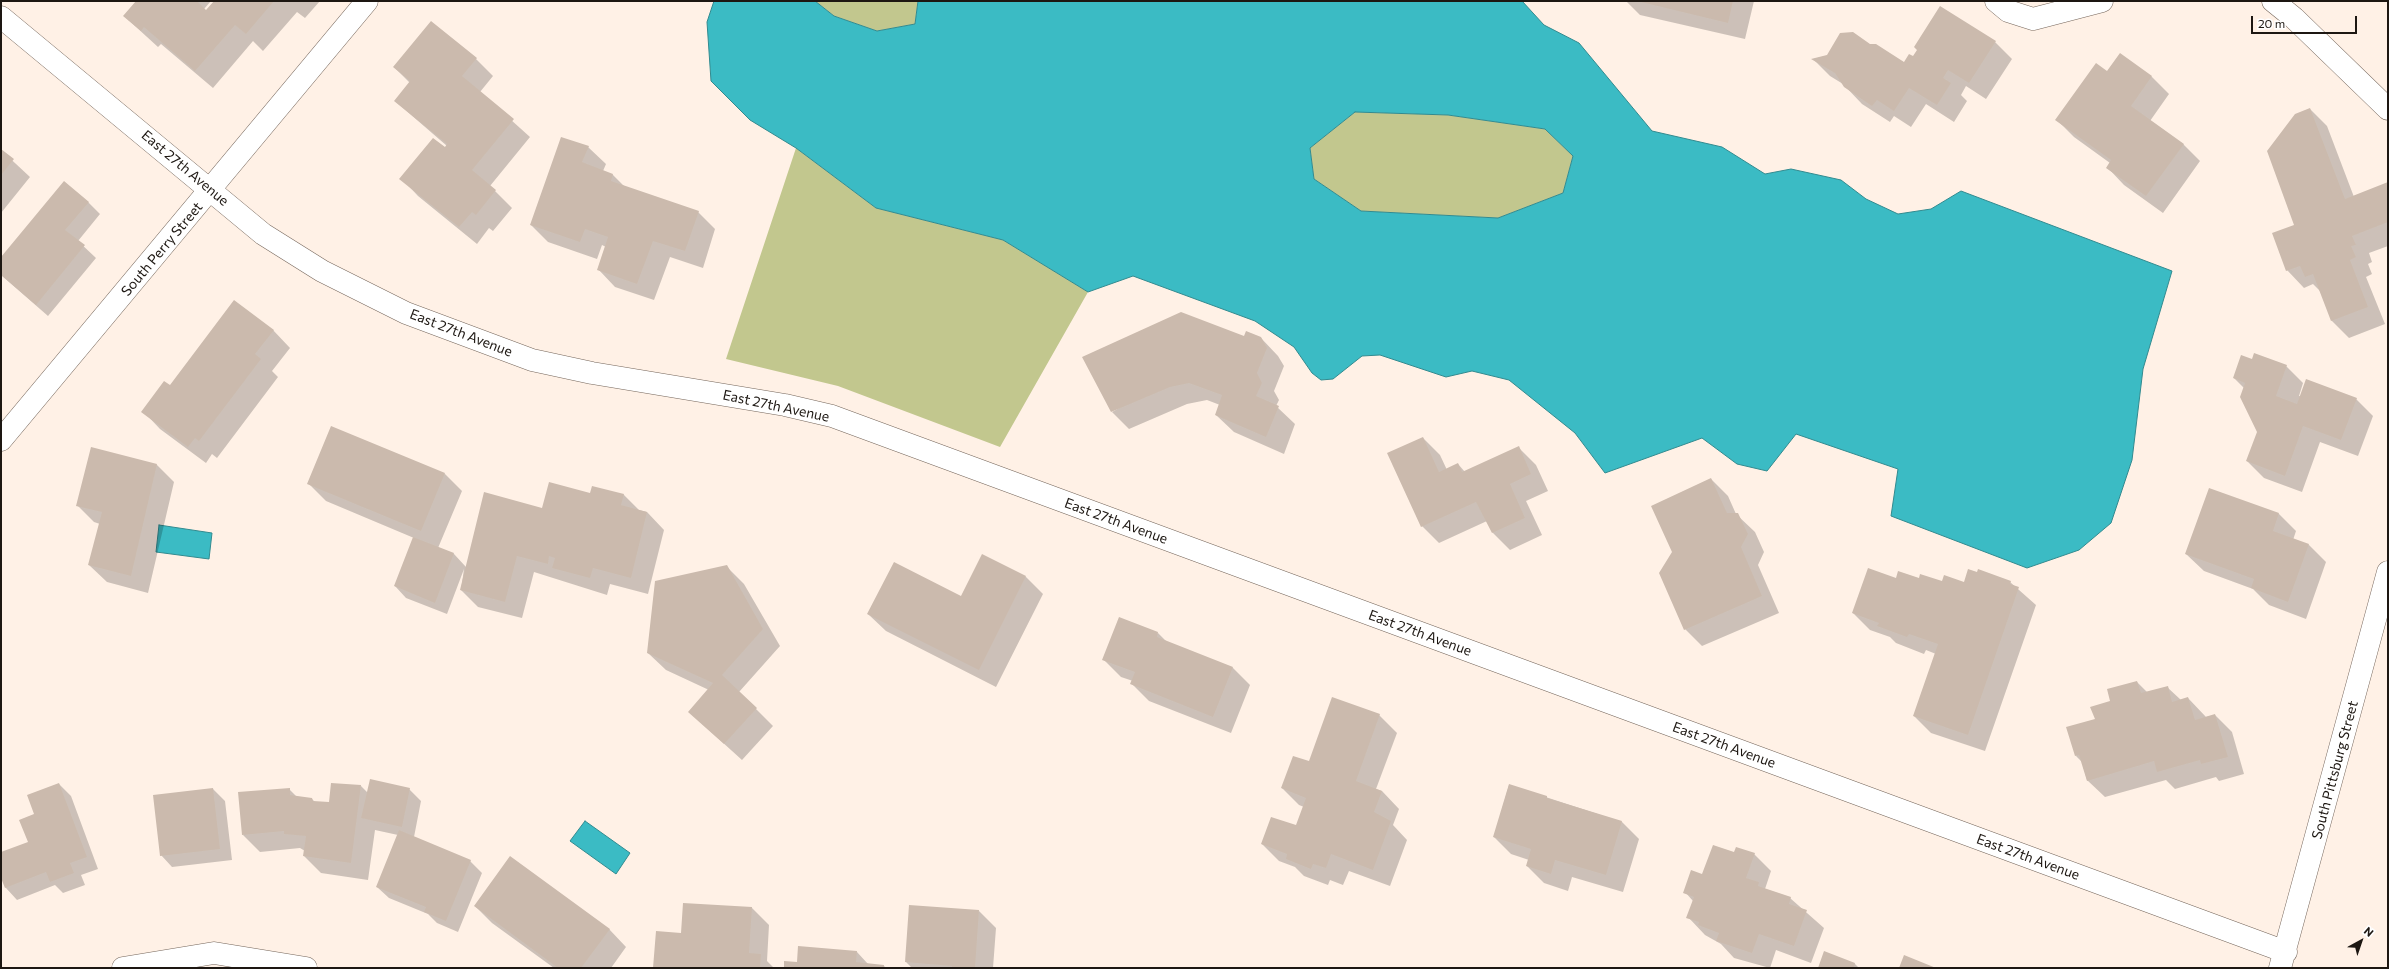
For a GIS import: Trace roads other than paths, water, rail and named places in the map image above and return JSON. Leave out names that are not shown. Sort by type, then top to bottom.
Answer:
[{"type":"street","name":"South Perry Street","points":[[1,440],[211,190],[367,1]]},
{"type":"street","points":[[1996,1],[2008,11],[2033,19],[2102,1]]},
{"type":"street","points":[[2273,1],[2294,18],[2388,109]]},
{"type":"street","name":"East 27th Avenue","points":[[1,17],[263,234],[322,271],[406,313],[532,360],[592,373],[785,405],[832,416],[2283,960]]},
{"type":"street","name":"South Pittsburg Street","points":[[2283,960],[2388,572]]},
{"type":"street","points":[[123,968],[214,953],[306,968]]},
{"type":"water","points":[[714,1],[815,1],[834,16],[877,31],[915,24],[918,1],[1522,1],[1544,25],[1579,43],[1652,131],[1722,147],[1765,174],[1791,169],[1841,180],[1866,199],[1898,214],[1931,209],[1961,191],[2172,271],[2143,369],[2132,460],[2111,523],[2079,550],[2027,568],[1891,516],[1898,469],[1796,434],[1767,471],[1737,464],[1702,438],[1605,473],[1575,433],[1509,380],[1472,371],[1446,377],[1380,355],[1362,356],[1333,379],[1321,380],[1312,373],[1294,347],[1255,321],[1133,276],[1088,292],[1003,240],[876,208],[796,148],[750,120],[711,81],[707,22]],"holes":[[[1355,112],[1448,115],[1545,129],[1573,156],[1563,193],[1498,218],[1361,211],[1314,179],[1310,148]]]},
{"type":"water","points":[[159,525],[212,533],[209,559],[156,552]]},
{"type":"water","points":[[585,821],[630,853],[616,874],[570,841]]}]
